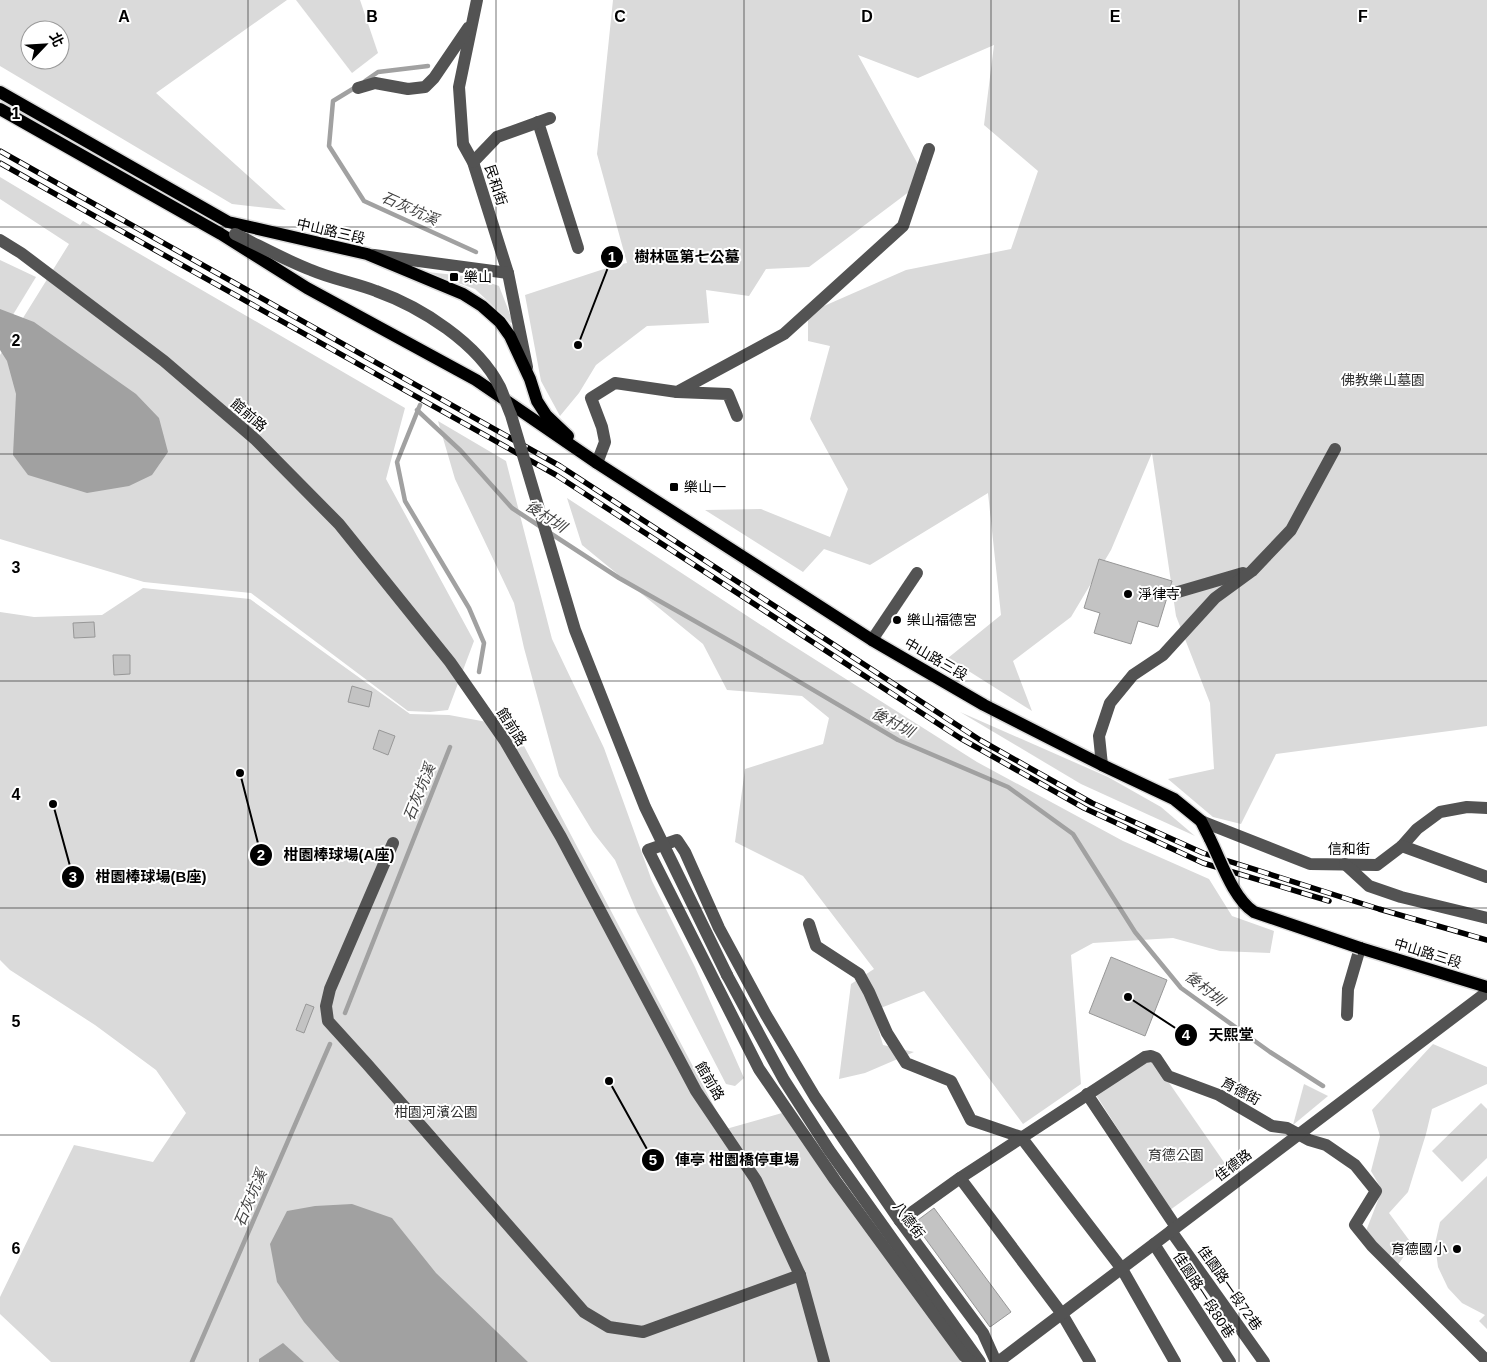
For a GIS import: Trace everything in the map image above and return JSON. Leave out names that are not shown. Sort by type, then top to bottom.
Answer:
[{"type":"main road","name":"中山路三段","points":[[0,92],[228,222],[367,254],[463,294],[482,306],[500,322],[510,336],[530,379],[537,400],[546,415],[597,463]]},
{"type":"main road","name":"中山路三段","points":[[0,108],[222,234],[308,288],[476,380],[597,463],[872,640],[984,705],[1174,799],[1201,821],[1239,897],[1245,906],[1254,912],[1360,948],[1487,987]]},
{"type":"main road","points":[[228,222],[235,234]]},
{"type":"main road","points":[[222,234],[235,234]]},
{"type":"street","name":"民和街","points":[[477,0],[459,87],[463,144],[473,162],[508,273],[530,379]]},
{"type":"street","points":[[358,88],[375,83],[408,89],[425,87],[434,78],[471,23]]},
{"type":"street","points":[[473,162],[497,138],[544,120],[578,248]]},
{"type":"street","points":[[677,392],[784,334],[903,226],[929,149]]},
{"type":"street","points":[[222,234],[228,222]]},
{"type":"street","name":"八德街","points":[[235,234],[312,271],[376,290],[402,301],[455,336],[479,356],[500,386],[511,415],[575,630],[645,807],[727,975],[784,1080],[829,1150],[980,1362]]},
{"type":"street","name":"館前路","points":[[0,240],[21,253],[164,361],[256,440],[339,524],[450,662],[505,742],[561,836],[696,1091],[756,1180],[800,1275],[824,1362]]},
{"type":"street","points":[[367,254],[508,273]]},
{"type":"street","points":[[597,463],[605,442],[602,427],[591,398],[616,384],[677,392],[728,394],[737,416]]},
{"type":"street","points":[[1102,765],[1099,736],[1110,703],[1133,675],[1163,656],[1215,598],[1252,570],[1291,530],[1335,450]]},
{"type":"street","points":[[1178,592],[1252,570]]},
{"type":"street","points":[[872,640],[917,573]]},
{"type":"street","name":"信和街","points":[[1201,821],[1310,864],[1377,865],[1402,846],[1417,829],[1440,812],[1467,807],[1487,808]]},
{"type":"street","points":[[972,1362],[964,1356],[835,1180],[759,1069],[648,850],[677,840],[686,852],[719,928],[766,1015],[815,1097],[900,1221],[983,1333],[996,1362]]},
{"type":"street","points":[[393,843],[330,989],[326,1006],[328,1022],[584,1312],[608,1327],[643,1332],[800,1275]]},
{"type":"street","points":[[1402,846],[1487,877]]},
{"type":"street","points":[[1345,864],[1369,886],[1401,898],[1487,918]]},
{"type":"street","points":[[809,924],[816,946],[859,974],[870,992],[887,1033],[906,1063],[952,1081],[971,1120],[1022,1137],[1122,1268],[1175,1362]]},
{"type":"street","points":[[1346,1015],[1348,989],[1360,948]]},
{"type":"street","name":"佳德路","points":[[996,1362],[1487,992]]},
{"type":"street","name":"育德街","points":[[900,1221],[960,1178],[1086,1094],[1145,1057],[1151,1056],[1156,1058],[1168,1076],[1219,1095],[1272,1126],[1287,1128],[1310,1140],[1326,1145],[1355,1165],[1376,1191],[1355,1225],[1372,1246],[1487,1361]]},
{"type":"street","name":"佳園路一段72巷","points":[[1086,1094],[1173,1229],[1264,1362]]},
{"type":"street","name":"八德街","points":[[796,1099],[996,1362]]},
{"type":"street","points":[[960,1178],[1062,1314],[1090,1362]]},
{"type":"street","name":"佳園路一段80巷","points":[[1154,1244],[1230,1362]]},
{"type":"green space","points":[[0,0],[287,0],[156,93],[286,210],[232,204],[0,66]]},
{"type":"green space","points":[[296,0],[360,0],[378,53],[352,73]]},
{"type":"green space","name":"佛教樂山墓園","points":[[613,0],[1487,0],[1487,726],[1276,754],[1241,824],[1213,817],[1168,779],[1214,769],[1210,703],[1176,616],[1152,453],[1111,550],[1071,617],[1013,661],[1032,711],[948,658],[1001,615],[988,493],[870,565],[824,549],[803,572],[705,510],[761,509],[830,537],[848,489],[810,419],[830,346],[808,341],[808,313],[906,270],[1011,249],[1038,171],[984,125],[994,45],[918,78],[858,55],[926,179],[809,267],[766,269],[749,296],[706,290],[709,323],[647,326],[596,365],[579,393],[560,416],[541,381],[525,295],[627,263],[597,154]]},
{"type":"green space","points":[[0,177],[80,225],[83,221],[405,408],[386,479],[474,641],[448,710],[430,712],[408,711],[251,593],[144,582],[0,539],[0,355],[69,244],[0,199]]},
{"type":"green space","points":[[0,260],[36,277],[0,336]]},
{"type":"green space","points":[[427,272],[473,277],[499,286],[513,322],[511,323],[475,289]]},
{"type":"green space","points":[[438,421],[506,461],[552,639],[604,748],[652,881],[695,967],[744,1078],[735,1086],[726,1084],[637,912],[615,860],[593,832],[559,776],[524,648],[514,603],[455,479]]},
{"type":"green space","points":[[567,498],[781,638],[977,762],[1123,841],[1209,879],[1232,916],[1274,931],[1270,953],[1220,951],[1173,938],[1093,943],[1071,955],[1081,1084],[1023,1124],[924,991],[873,1011],[883,1045],[914,1052],[865,1073],[839,1079],[851,984],[874,969],[803,876],[735,842],[745,769],[823,744],[829,718],[802,696],[727,690],[703,644],[582,545]]},
{"type":"green space","name":"柑園河濱公園","points":[[143,588],[250,599],[410,714],[449,715],[514,727],[726,1129],[782,1113],[933,1319],[961,1362],[51,1362],[0,1314],[0,1297],[74,1145],[153,1162],[186,1113],[156,1070],[95,1025],[10,970],[0,960],[0,612],[34,617],[102,615]]},
{"type":"green space","points":[[960,712],[1108,777],[1161,807],[1195,836],[1081,784]]},
{"type":"green space","points":[[1433,1044],[1487,1067],[1487,1084],[1432,1109],[1408,1192],[1389,1213],[1412,1244],[1398,1265],[1366,1231],[1382,1190],[1371,1171],[1380,1136],[1372,1110]]},
{"type":"green space","name":"育德公園","points":[[1146,1061],[1156,1064],[1228,1168],[1170,1210],[1096,1095]]},
{"type":"green space","points":[[1304,1084],[1328,1096],[1293,1125]]},
{"type":"green space","points":[[1481,1103],[1487,1109],[1487,1158],[1462,1182],[1432,1151]]},
{"type":"green space","points":[[1487,1176],[1487,1329],[1479,1321],[1485,1315],[1462,1303],[1448,1288],[1438,1267],[1435,1244],[1440,1222]]},
{"type":"shaded area","points":[[0,309],[34,322],[136,394],[159,418],[168,452],[152,475],[129,486],[87,493],[28,475],[13,455],[16,394],[7,361],[0,350]]},
{"type":"shaded area","points":[[352,1204],[392,1218],[436,1273],[528,1362],[340,1362],[336,1359],[304,1322],[277,1282],[270,1244],[287,1211],[315,1206]]},
{"type":"shaded area","points":[[283,1343],[304,1362],[259,1362],[259,1359]]},
{"type":"building","name":"淨律寺","points":[[1099,559],[1172,581],[1158,627],[1138,621],[1131,644],[1094,633],[1100,613],[1084,608]]},
{"type":"building","points":[[94,622],[95,637],[74,638],[73,623]]},
{"type":"building","points":[[113,655],[130,655],[130,674],[114,675]]},
{"type":"building","points":[[352,686],[372,692],[369,707],[348,702]]},
{"type":"building","points":[[379,730],[395,736],[388,755],[373,749]]},
{"type":"building","points":[[1111,957],[1167,980],[1145,1036],[1089,1013]]},
{"type":"building","points":[[306,1004],[314,1007],[304,1033],[296,1030]]},
{"type":"building","points":[[934,1208],[1011,1312],[990,1327],[914,1223]]},
{"type":"waterway","name":"石灰坑溪","points":[[365,81],[378,72],[428,66]]},
{"type":"waterway","name":"石灰坑溪","points":[[356,87],[333,101],[329,146],[364,201],[476,252]]},
{"type":"waterway","name":"石灰坑溪","points":[[420,405],[397,462],[405,501],[469,608],[484,643],[479,672]]},
{"type":"waterway","name":"後村圳","points":[[417,410],[461,451],[512,508],[541,527]]},
{"type":"waterway","name":"後村圳","points":[[550,533],[619,578],[898,740],[1008,787],[1073,834],[1135,932],[1181,988],[1270,1052],[1323,1086]]},
{"type":"waterway","name":"石灰坑溪","points":[[345,1013],[450,747]]},
{"type":"waterway","name":"石灰坑溪","points":[[192,1362],[330,1044]]},
{"type":"railway","points":[[0,151],[560,466],[980,740],[1092,803],[1203,853],[1379,909],[1487,940]]},
{"type":"railway","points":[[0,163],[556,475],[960,738],[1084,808],[1203,863],[1329,901]]},
{"type":"place","name":"樂山","points":[[454,277]]},
{"type":"place","name":"樹林區第七公墓","points":[[578,345]]},
{"type":"place","name":"樂山一","points":[[674,487]]},
{"type":"place","name":"淨律寺","points":[[1128,594]]},
{"type":"place","name":"樂山福德宮","points":[[897,620]]},
{"type":"place","name":"柑園棒球場(A座)","points":[[240,773]]},
{"type":"place","name":"柑園棒球場(B座)","points":[[53,804]]},
{"type":"place","name":"天熙堂","points":[[1128,997]]},
{"type":"place","name":"俥亭 柑園橋停車場","points":[[609,1081]]},
{"type":"place","name":"育德國小","points":[[1457,1249]]}]
